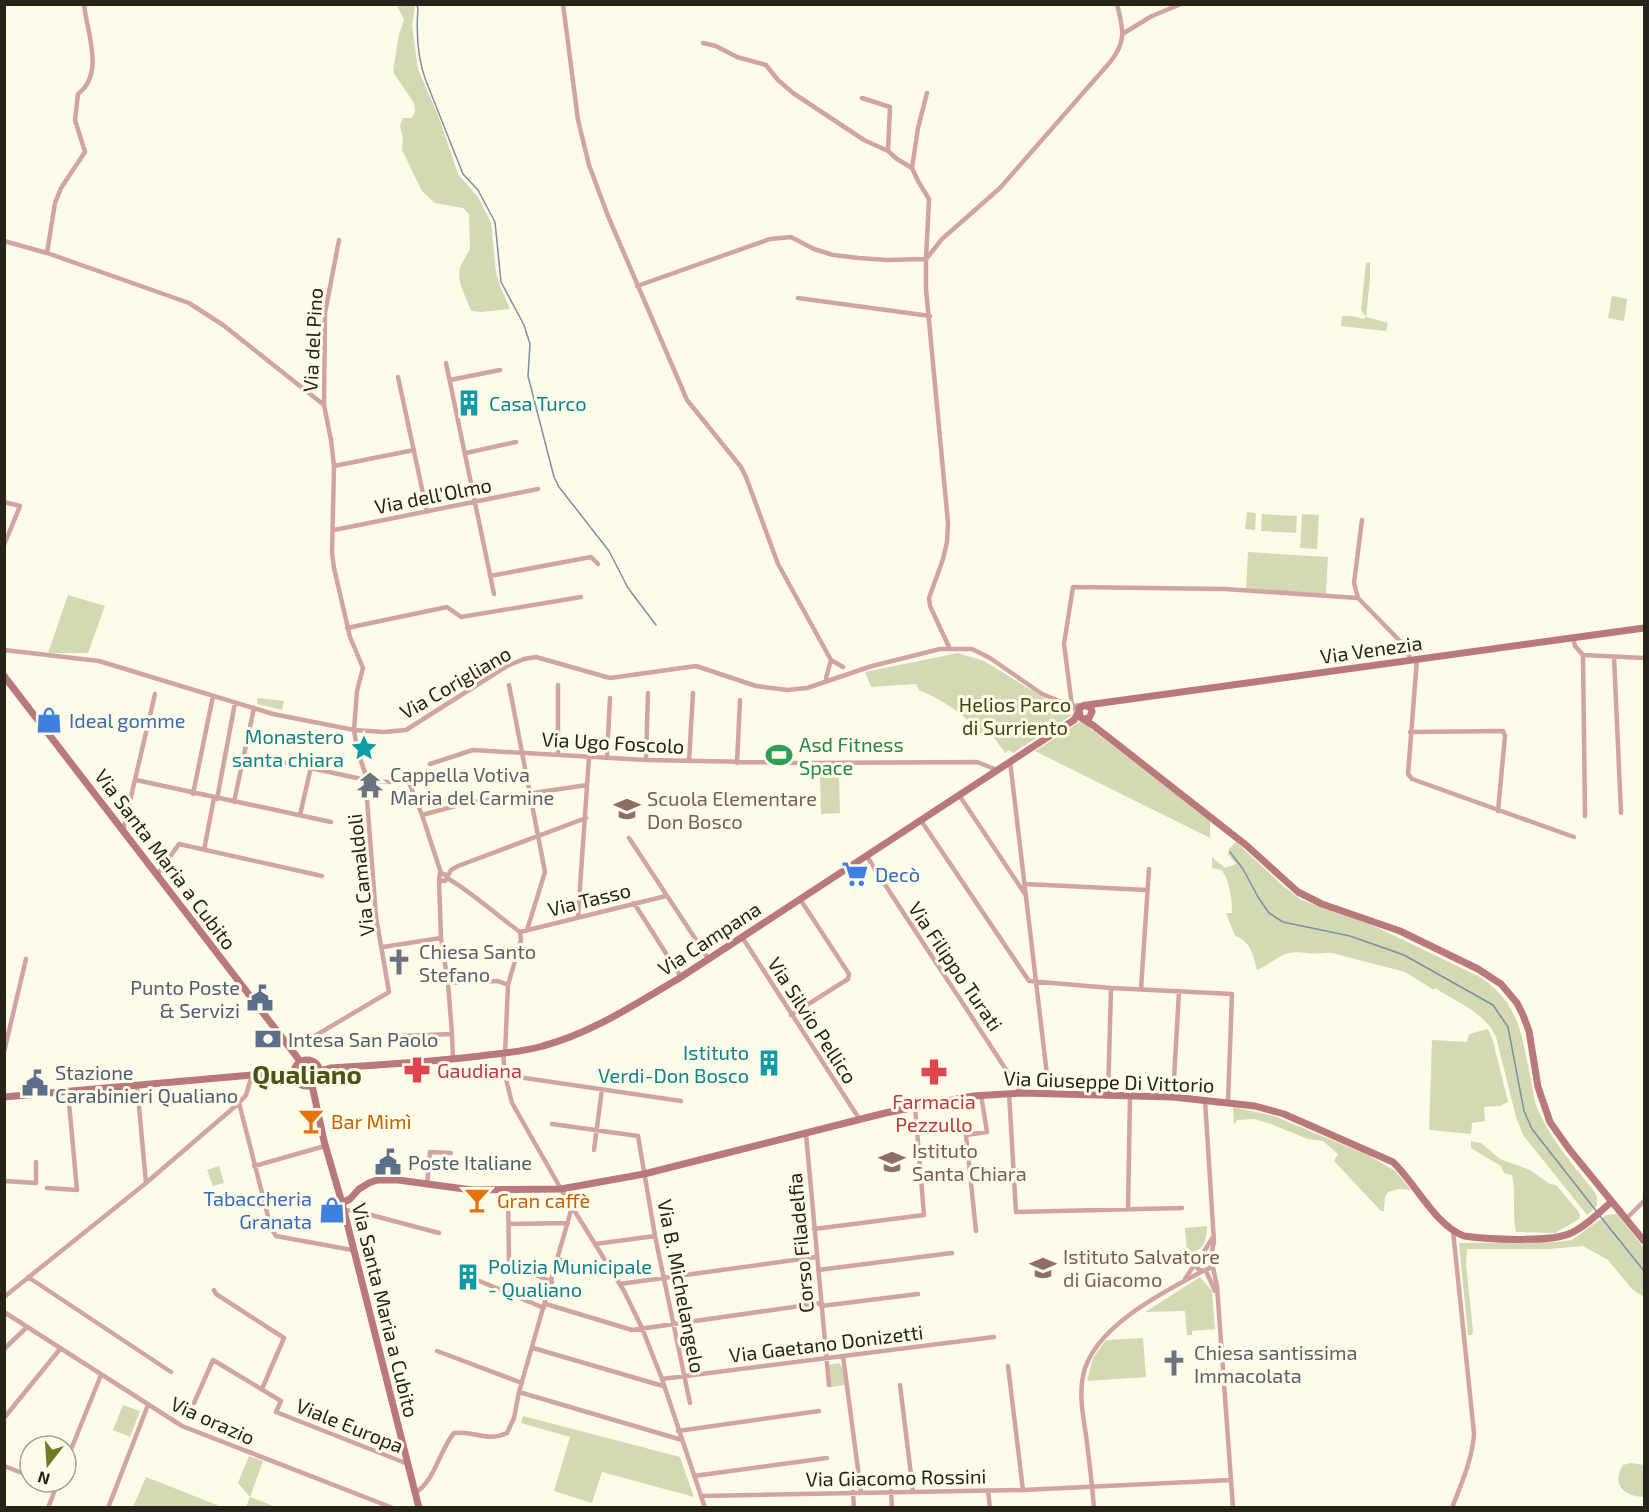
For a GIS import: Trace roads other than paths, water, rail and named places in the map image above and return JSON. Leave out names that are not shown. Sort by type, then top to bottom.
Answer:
[{"type":"main road","name":"Via Venezia","points":[[1103,702],[1644,628]]},
{"type":"main road","name":"Via Santa Maria a Cubito","points":[[5,677],[300,1061]]},
{"type":"main road","name":"Via Campana","points":[[320,1071],[330,1068],[453,1060],[504,1053],[543,1046],[578,1034],[619,1014],[681,977],[920,819],[1103,702]]},
{"type":"main road","points":[[1083,714],[1094,726],[1239,838],[1298,892],[1322,904],[1400,931],[1479,969],[1501,984],[1517,1003],[1523,1015],[1538,1087],[1550,1122],[1569,1149],[1644,1241]]},
{"type":"main road","points":[[300,1061],[312,1061],[320,1071],[318,1079],[312,1085],[300,1084],[293,1075],[300,1061]]},
{"type":"main road","points":[[4,1097],[252,1075],[293,1075]]},
{"type":"main road","name":"Via Santa Maria a Cubito","points":[[312,1085],[325,1146],[343,1207],[352,1250],[419,1508]]},
{"type":"main road","name":"Via Giuseppe Di Vittorio","points":[[343,1207],[359,1190],[377,1180],[398,1180],[472,1190],[561,1189],[644,1174],[915,1107],[981,1095],[1049,1092],[1173,1097],[1228,1102],[1284,1114],[1386,1158],[1402,1171],[1453,1231]]},
{"type":"main road","points":[[1453,1231],[1474,1237],[1556,1238],[1572,1233],[1611,1202]]},
{"type":"street","points":[[47,253],[55,203],[85,152],[75,113],[78,94],[87,87],[93,74],[84,4]]},
{"type":"street","points":[[562,4],[578,120],[589,165],[637,286],[658,329],[687,400],[741,466],[778,564],[831,660],[843,666]]},
{"type":"street","points":[[637,286],[770,239],[791,237],[814,249],[833,255],[887,260],[926,259],[942,239],[1000,188],[1112,61],[1119,51],[1124,33],[1117,4]]},
{"type":"street","points":[[1124,33],[1152,16],[1181,4]]},
{"type":"street","points":[[703,43],[717,46],[736,57],[766,65],[785,87],[824,115],[864,140],[888,151],[912,168]]},
{"type":"street","points":[[927,93],[918,128],[912,168],[929,198],[926,289],[948,523],[943,559],[929,598],[930,606],[949,647]]},
{"type":"street","points":[[862,98],[890,107],[888,151]]},
{"type":"street","name":"Via del Pino","points":[[333,530],[334,466],[324,405],[325,313],[339,240]]},
{"type":"street","points":[[4,241],[47,253],[189,303],[223,326],[324,405]]},
{"type":"street","points":[[798,298],[930,316]]},
{"type":"street","points":[[446,363],[494,594]]},
{"type":"street","points":[[450,380],[500,370]]},
{"type":"street","points":[[398,376],[427,512]]},
{"type":"street","points":[[466,453],[516,442]]},
{"type":"street","points":[[334,466],[414,450]]},
{"type":"street","name":"Via dell'Olmo","points":[[333,530],[538,489]]},
{"type":"street","points":[[4,502],[20,506],[4,545]]},
{"type":"street","points":[[1362,520],[1354,584],[1358,598],[1400,641],[1414,659],[1407,770],[1412,779],[1574,837]]},
{"type":"street","name":"Via Camaldoli","points":[[291,1050],[389,992],[376,917],[366,780],[354,730],[357,691],[363,668],[347,628],[334,568],[333,530]]},
{"type":"street","points":[[490,576],[591,557],[598,564]]},
{"type":"street","points":[[1083,714],[1072,706],[1064,644],[1073,587],[1225,589],[1358,598]]},
{"type":"street","points":[[347,628],[447,607],[461,617],[581,597]]},
{"type":"street","points":[[1573,638],[1575,646],[1583,655],[1585,816]]},
{"type":"street","name":"Via Corigliano","points":[[4,651],[99,661],[254,708],[354,730],[384,732],[406,730],[507,666],[536,657],[610,678],[696,666],[756,686],[787,690],[807,688],[872,666],[949,647],[972,649],[990,658],[1042,694],[1072,706]]},
{"type":"street","points":[[1583,655],[1644,658]]},
{"type":"street","points":[[1614,657],[1621,813]]},
{"type":"street","points":[[826,678],[831,660]]},
{"type":"street","points":[[509,685],[545,872],[527,930]]},
{"type":"street","points":[[558,685],[558,754]]},
{"type":"street","points":[[646,760],[648,693]]},
{"type":"street","points":[[689,761],[693,693]]},
{"type":"street","points":[[123,831],[155,694]]},
{"type":"street","points":[[193,794],[213,696]]},
{"type":"street","points":[[607,758],[610,698]]},
{"type":"street","points":[[737,763],[740,700]]},
{"type":"street","points":[[204,850],[236,703]]},
{"type":"street","points":[[234,802],[254,708]]},
{"type":"street","points":[[1410,732],[1503,731],[1505,736],[1498,811]]},
{"type":"street","name":"Via Ugo Foscolo","points":[[430,764],[473,750],[737,763],[977,762],[997,770]]},
{"type":"street","points":[[578,916],[589,757]]},
{"type":"street","points":[[242,766],[278,760],[366,780],[387,782],[407,778],[445,876]]},
{"type":"street","points":[[1011,760],[1049,1092]]},
{"type":"street","points":[[300,815],[311,767]]},
{"type":"street","points":[[136,780],[331,822]]},
{"type":"street","points":[[422,815],[466,802],[587,785]]},
{"type":"street","points":[[959,795],[1027,897]]},
{"type":"street","points":[[445,876],[458,866],[586,818]]},
{"type":"street","points":[[920,819],[1026,978],[1037,983],[1232,994],[1228,1102]]},
{"type":"street","points":[[629,838],[708,958]]},
{"type":"street","points":[[157,875],[179,844],[322,876]]},
{"type":"street","name":"Via Filippo Turati","points":[[866,855],[1021,1093]]},
{"type":"street","points":[[1141,989],[1149,869]]},
{"type":"street","points":[[453,1060],[448,982],[441,938],[438,876],[445,876],[457,884],[520,932],[521,940],[508,985],[504,1053],[505,1075],[512,1103],[561,1189],[620,1284],[642,1328],[662,1379],[705,1508]]},
{"type":"street","points":[[1025,884],[1147,890]]},
{"type":"street","name":"Via Tasso","points":[[520,932],[666,896]]},
{"type":"street","points":[[791,1015],[848,979],[849,974],[800,898]]},
{"type":"street","points":[[634,903],[681,977]]},
{"type":"street","name":"Via Silvio Pellico","points":[[742,937],[860,1120]]},
{"type":"street","points":[[383,948],[441,938]]},
{"type":"street","points":[[4,1052],[26,959]]},
{"type":"street","points":[[448,982],[498,981],[508,985]]},
{"type":"street","points":[[1108,1095],[1111,988]]},
{"type":"street","points":[[1173,1097],[1179,991]]},
{"type":"street","points":[[402,1036],[452,1034]]},
{"type":"street","points":[[4,1297],[146,1184],[239,1103],[246,1095],[252,1075]]},
{"type":"street","points":[[505,1075],[681,1101]]},
{"type":"street","points":[[137,1085],[146,1184]]},
{"type":"street","points":[[594,1150],[602,1089]]},
{"type":"street","points":[[47,1188],[77,1190],[68,1092]]},
{"type":"street","points":[[1009,1093],[1016,1212],[1182,1208]]},
{"type":"street","points":[[976,1231],[966,1135],[987,1132],[981,1095]]},
{"type":"street","points":[[1128,1208],[1130,1095]]},
{"type":"street","points":[[1095,1508],[1082,1389],[1085,1369],[1094,1347],[1112,1329],[1183,1281],[1210,1268],[1213,1237],[1204,1100]]},
{"type":"street","points":[[239,1103],[271,1228],[276,1236],[352,1250]]},
{"type":"street","points":[[814,1229],[924,1215],[915,1107]]},
{"type":"street","points":[[552,1124],[597,1131]]},
{"type":"street","name":"Via B. Michelangelo","points":[[597,1131],[638,1136],[690,1403]]},
{"type":"street","name":"Corso Filadelfia","points":[[806,1134],[829,1385]]},
{"type":"street","points":[[254,1166],[325,1146]]},
{"type":"street","points":[[427,1185],[430,1152],[451,1153]]},
{"type":"street","points":[[4,1181],[36,1183],[36,1162]]},
{"type":"street","points":[[508,1190],[509,1263],[552,1282]]},
{"type":"street","points":[[1627,1218],[1644,1201]]},
{"type":"street","name":"Via Santa Maria a Cubito","points":[[343,1207],[439,1233]]},
{"type":"street","points":[[416,1493],[424,1488],[448,1440],[454,1433],[464,1432],[496,1438],[507,1433],[514,1418],[519,1392],[572,1207]]},
{"type":"street","points":[[509,1224],[568,1223]]},
{"type":"street","points":[[1452,1508],[1474,1444],[1453,1231]]},
{"type":"street","points":[[595,1244],[656,1236]]},
{"type":"street","points":[[1183,1281],[1213,1237]]},
{"type":"street","points":[[818,1270],[952,1253]]},
{"type":"street","points":[[1202,1256],[1211,1261],[1215,1275],[1233,1508]]},
{"type":"street","points":[[620,1284],[816,1257]]},
{"type":"street","points":[[558,1259],[603,1272],[611,1270]]},
{"type":"street","points":[[1196,1265],[1198,1269],[1205,1271],[1216,1293]]},
{"type":"street","points":[[28,1277],[171,1372]]},
{"type":"street","points":[[477,1280],[545,1306],[632,1330],[918,1294]]},
{"type":"street","points":[[214,1290],[216,1294],[284,1338],[262,1389]]},
{"type":"street","name":"Via orazio","points":[[4,1312],[194,1432],[393,1508]]},
{"type":"street","points":[[4,1349],[27,1327]]},
{"type":"street","name":"Via Gaetano Donizetti","points":[[662,1379],[994,1337]]},
{"type":"street","points":[[533,1348],[663,1386]]},
{"type":"street","points":[[4,1418],[60,1349]]},
{"type":"street","points":[[437,1351],[522,1383]]},
{"type":"street","points":[[843,1356],[861,1492]]},
{"type":"street","name":"Viale Europa","points":[[194,1403],[213,1360],[281,1401],[276,1412],[408,1464]]},
{"type":"street","points":[[1008,1366],[1023,1491]]},
{"type":"street","points":[[77,1434],[101,1375]]},
{"type":"street","points":[[900,1385],[913,1491]]},
{"type":"street","points":[[519,1392],[682,1440]]},
{"type":"street","points":[[108,1508],[148,1405]]},
{"type":"street","points":[[678,1431],[819,1411]]},
{"type":"street","points":[[694,1476],[827,1458]]},
{"type":"street","name":"Via Giacomo Rossini","points":[[701,1496],[891,1491],[1023,1491],[1231,1480]]},
{"type":"street","points":[[891,1491],[892,1508]]},
{"type":"street","points":[[988,1491],[990,1508]]},
{"type":"street","points":[[853,1492],[854,1508]]},
{"type":"waterway","points":[[416,4],[419,54],[426,81],[463,174],[478,190],[495,222],[501,282],[524,325],[530,344],[528,376],[554,477],[559,487],[609,551],[628,588],[656,625]]},
{"type":"waterway","points":[[1230,852],[1269,913],[1283,922],[1350,936],[1404,955],[1493,1005],[1508,1027],[1524,1111],[1532,1129],[1597,1212]]},
{"type":"waterway","points":[[1600,1216],[1644,1271]]},
{"type":"place","name":"Casa Turco","points":[[469,403]]},
{"type":"place","name":"Ideal gomme","points":[[49,720]]},
{"type":"place","name":"Monastero santa chiara","points":[[364,748]]},
{"type":"place","name":"Asd Fitness Space","points":[[779,755]]},
{"type":"place","name":"Cappella Votiva Maria del Carmine","points":[[370,785]]},
{"type":"place","name":"Scuola Elementare Don Bosco","points":[[627,809]]},
{"type":"place","name":"Decò","points":[[855,874]]},
{"type":"place","name":"Chiesa Santo Stefano","points":[[399,962]]},
{"type":"place","name":"Punto Poste & Servizi","points":[[260,998]]},
{"type":"place","name":"Intesa San Paolo","points":[[268,1039]]},
{"type":"place","name":"Istituto Verdi-Don Bosco","points":[[769,1063]]},
{"type":"place","name":"Gaudiana","points":[[417,1070]]},
{"type":"place","name":"Farmacia Pezzullo","points":[[934,1072]]},
{"type":"place","name":"Stazione Carabinieri Qualiano","points":[[35,1083]]},
{"type":"place","name":"Bar Mimì","points":[[311,1121]]},
{"type":"place","name":"Poste Italiane","points":[[388,1162]]},
{"type":"place","name":"Istituto Santa Chiara","points":[[892,1162]]},
{"type":"place","name":"Gran caffè","points":[[477,1200]]},
{"type":"place","name":"Tabaccheria Granata","points":[[332,1210]]},
{"type":"place","name":"Istituto Salvatore di Giacomo","points":[[1043,1268]]},
{"type":"place","name":"Polizia Municipale - Qualiano","points":[[468,1277]]},
{"type":"place","name":"Chiesa santissima Immacolata","points":[[1174,1363]]},
{"type":"district","name":"Qualiano","points":[[307,1073]]},
{"type":"park label","name":"Helios Parco di Surriento","points":[[1015,716]]}]
